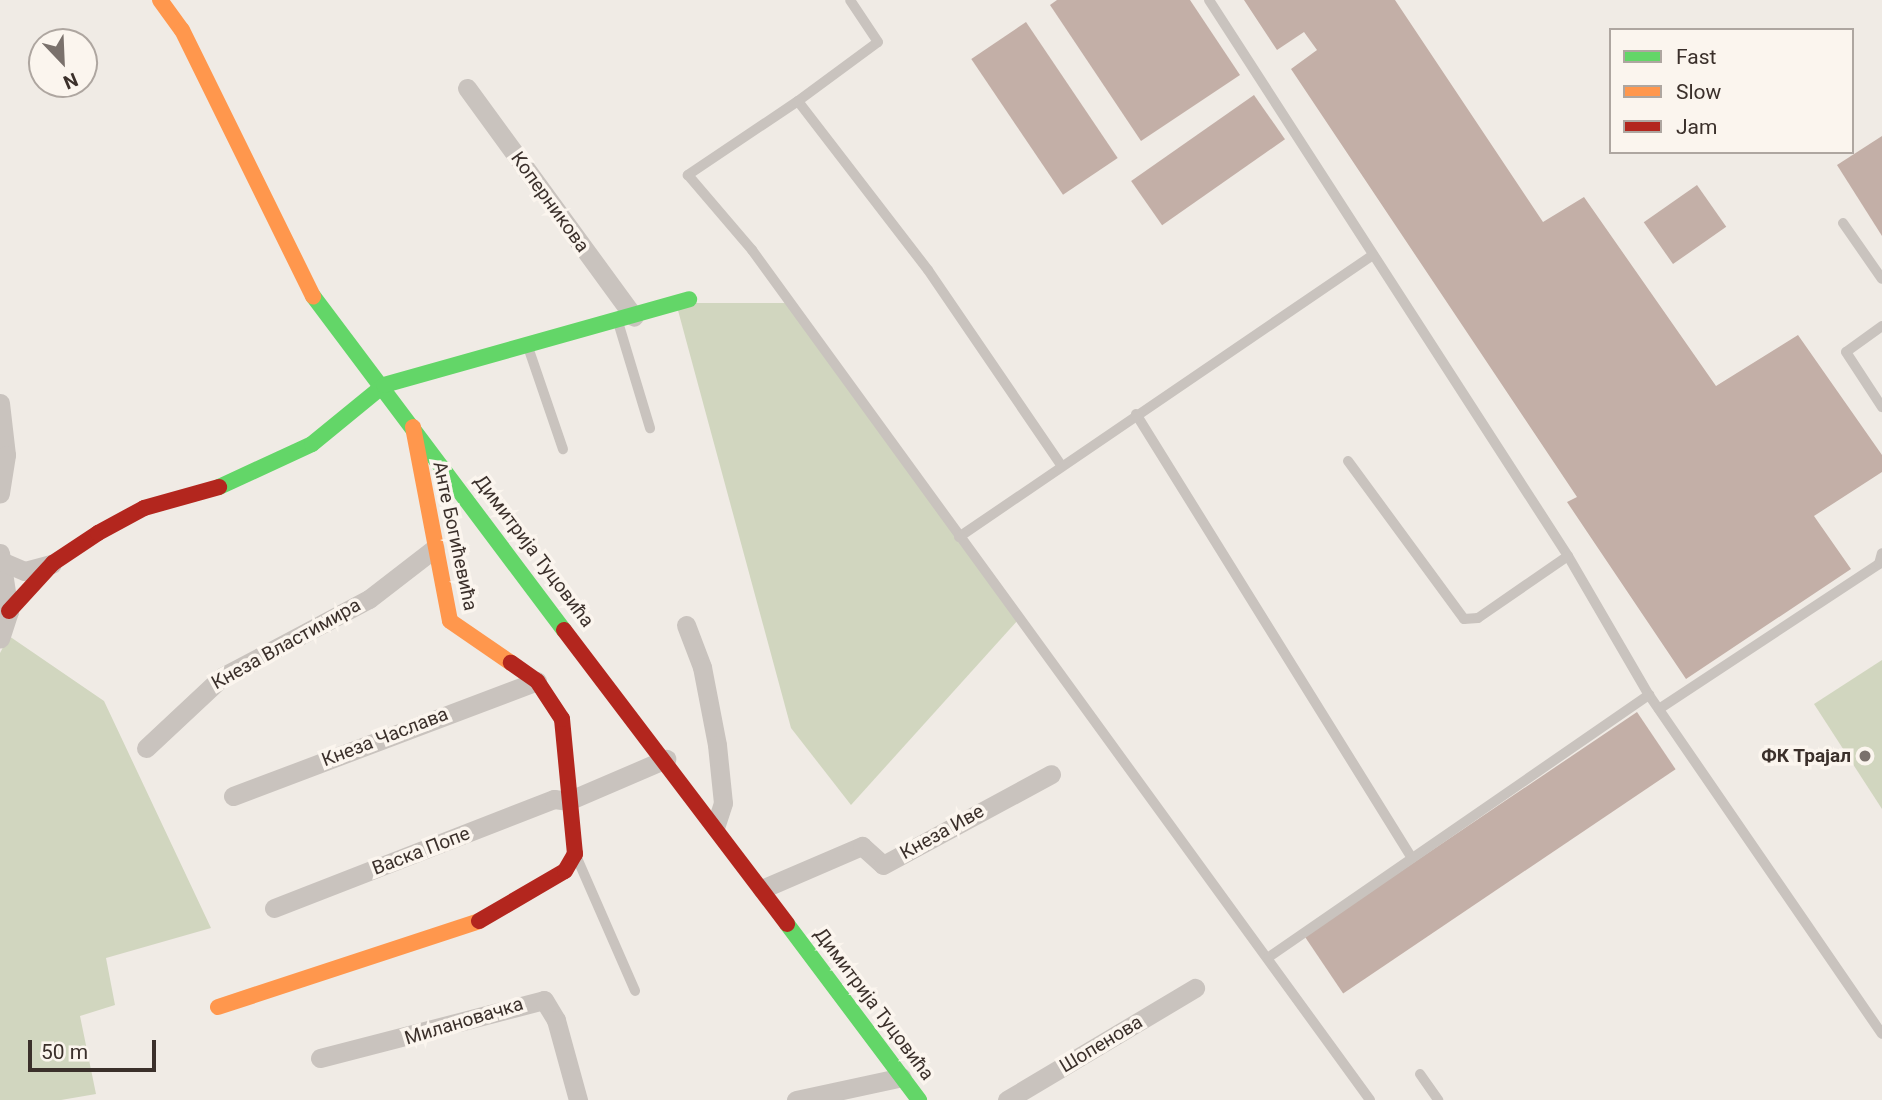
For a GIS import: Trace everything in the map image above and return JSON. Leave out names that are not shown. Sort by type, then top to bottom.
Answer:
[{"type":"street","name":"Димитрија Туцовића","points":[[160,0],[182,30],[294,267],[666,759],[919,1100]]},
{"type":"street","name":"Коперникова","points":[[467,88],[626,320]]},
{"type":"street","points":[[1,557],[32,571],[52,563],[144,508],[196,496],[263,471],[312,444],[384,385],[626,320],[689,299]]},
{"type":"street","points":[[0,403],[6,455],[0,494]]},
{"type":"street","name":"Анте Богићевића","points":[[412,424],[450,621],[537,681],[562,719],[575,854]]},
{"type":"street","name":"Кнеза Властимира","points":[[146,748],[222,677],[369,599],[435,548]]},
{"type":"street","points":[[1,557],[9,611]]},
{"type":"street","points":[[0,639],[9,611],[52,563]]},
{"type":"street","points":[[686,625],[702,667],[717,745],[723,803],[715,827]]},
{"type":"street","name":"Кнеза Часлава","points":[[233,796],[537,681]]},
{"type":"street","name":"Васка Попе","points":[[274,908],[554,799],[568,801],[666,759]]},
{"type":"street","name":"Кнеза Иве","points":[[762,889],[862,846],[883,865],[1051,774]]},
{"type":"street","points":[[219,1007],[491,918],[565,871],[575,854]]},
{"type":"street","name":"Шопенова","points":[[1007,1100],[1195,988]]},
{"type":"street","name":"Милановачка","points":[[320,1058],[402,1041],[539,999],[549,1002],[556,1020],[578,1100]]},
{"type":"street","points":[[796,1100],[902,1077]]},
{"type":"lane","points":[[850,0],[878,42],[798,101],[688,175],[752,250],[958,537],[1269,957],[1370,1100]]},
{"type":"lane","points":[[1209,0],[1568,556],[1649,695],[1882,1034]]},
{"type":"lane","points":[[798,101],[928,270],[1061,465]]},
{"type":"lane","points":[[1843,222],[1882,279]]},
{"type":"lane","points":[[958,537],[1373,256]]},
{"type":"lane","name":"Коперникова","points":[[626,320],[650,428]]},
{"type":"lane","points":[[1882,326],[1846,352],[1882,407]]},
{"type":"lane","points":[[528,346],[563,449]]},
{"type":"lane","points":[[1136,414],[1410,855]]},
{"type":"lane","points":[[1348,461],[1464,619],[1478,618],[1568,556]]},
{"type":"lane","points":[[1659,709],[1879,564],[1882,553]]},
{"type":"lane","points":[[1269,957],[1410,855],[1649,695]]},
{"type":"lane","name":"Анте Богићевића","points":[[575,854],[635,991]]},
{"type":"lane","points":[[1420,1074],[1437,1100]]},
{"type":"green space","points":[[676,303],[788,303],[1018,620],[851,805],[791,728]]},
{"type":"green space","points":[[9,636],[104,701],[211,928],[106,958],[115,1005],[80,1016],[96,1094],[61,1100],[0,1100],[0,653]]},
{"type":"green space","name":"ФК Трајал","points":[[1882,660],[1882,809],[1814,704]]},
{"type":"building","points":[[1057,0],[1190,0],[1240,75],[1141,141],[1050,5]]},
{"type":"building","points":[[1244,0],[1395,0],[1543,222],[1584,197],[1716,386],[1798,335],[1882,455],[1882,472],[1814,516],[1851,569],[1686,679],[1567,502],[1577,497],[1291,69],[1317,50],[1304,32],[1277,50]]},
{"type":"building","points":[[1026,22],[1118,158],[1063,195],[971,59]]},
{"type":"building","points":[[1254,95],[1285,139],[1162,225],[1131,181]]},
{"type":"building","points":[[1882,136],[1882,236],[1837,165]]},
{"type":"building","points":[[1697,185],[1726,227],[1673,264],[1644,222]]},
{"type":"building","points":[[1637,712],[1676,769],[1343,993],[1305,936]]},
{"type":"traffic: fast","points":[[313,296],[564,630]]},
{"type":"traffic: fast","points":[[219,487],[312,444],[384,385],[689,299]]},
{"type":"traffic: fast","points":[[787,924],[919,1100]]},
{"type":"traffic: slow","points":[[160,0],[182,30],[313,296]]},
{"type":"traffic: slow","points":[[413,427],[450,621],[511,663]]},
{"type":"traffic: slow","points":[[218,1007],[479,921]]},
{"type":"traffic: jam","points":[[9,611],[53,563],[98,533],[144,508],[219,487]]},
{"type":"traffic: jam","points":[[564,630],[787,924]]},
{"type":"traffic: jam","points":[[479,921],[565,871],[575,854],[562,719],[537,681],[511,663]]},
{"type":"place","name":"ФК Трајал","points":[[1865,756]]}]
